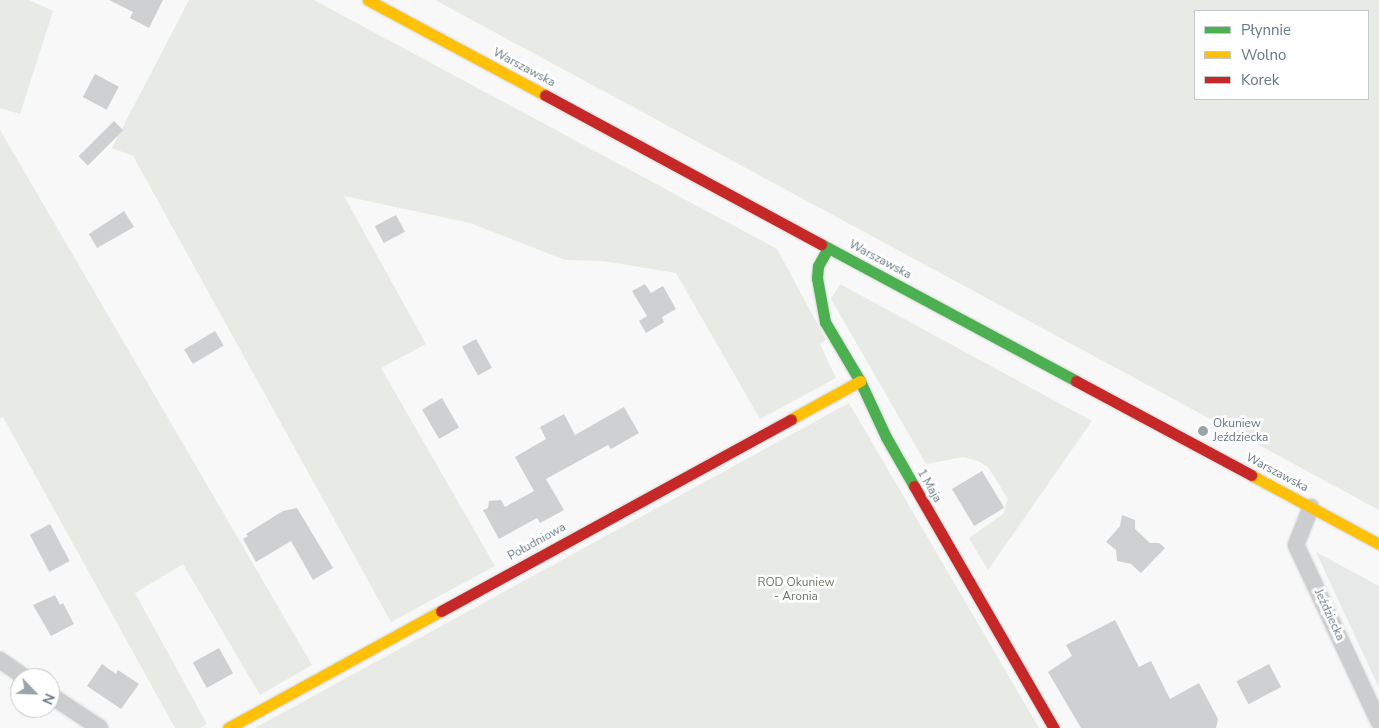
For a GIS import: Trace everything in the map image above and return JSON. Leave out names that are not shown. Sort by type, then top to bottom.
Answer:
[{"type":"street","name":"Warszawska","points":[[368,0],[1379,544]]},
{"type":"street","name":"1 Maja","points":[[828,248],[818,266],[817,278],[820,309],[860,381],[886,437],[1054,728]]},
{"type":"street","name":"Południowa","points":[[228,728],[860,381]]},
{"type":"street","name":"Jeździecka","points":[[1311,507],[1296,545],[1379,722]]},
{"type":"street","points":[[0,660],[12,668]]},
{"type":"street","points":[[60,702],[100,728]]},
{"type":"shaded area","points":[[1316,552],[1379,586],[1379,688]]},
{"type":"green space","points":[[0,0],[29,0],[53,11],[20,114],[0,108]]},
{"type":"green space","points":[[189,0],[314,0],[777,249],[826,340],[820,344],[836,378],[760,419],[676,273],[603,261],[565,260],[470,223],[344,196],[426,344],[381,368],[495,566],[391,622],[133,156],[112,148]]},
{"type":"green space","points":[[435,0],[1379,0],[1379,510]]},
{"type":"green space","points":[[0,130],[312,665],[260,695],[183,564],[135,593],[207,724],[200,728],[175,728],[3,417],[0,418]]},
{"type":"green space","points":[[840,284],[1092,421],[988,570],[969,538],[1003,514],[1008,499],[988,467],[978,461],[963,457],[926,464],[831,299]]},
{"type":"green space","name":"ROD Okuniew - Aronia","points":[[849,403],[1039,728],[255,728]]},
{"type":"building","points":[[109,0],[163,0],[149,28],[130,18],[133,12]]},
{"type":"building","points":[[95,74],[119,87],[107,110],[83,97]]},
{"type":"building","points":[[114,121],[123,130],[88,166],[79,156]]},
{"type":"building","points":[[124,211],[134,227],[97,248],[89,234]]},
{"type":"building","points":[[396,215],[405,232],[384,243],[375,226]]},
{"type":"building","points":[[645,284],[651,293],[663,286],[676,309],[662,317],[664,322],[646,333],[639,321],[647,316],[632,291]]},
{"type":"building","points":[[215,331],[224,346],[193,364],[184,350]]},
{"type":"building","points":[[476,339],[492,368],[478,376],[462,347]]},
{"type":"building","points":[[442,398],[459,427],[439,439],[422,410]]},
{"type":"building","points":[[624,407],[639,433],[611,449],[608,445],[546,479],[564,510],[540,523],[537,518],[499,539],[483,510],[488,508],[489,501],[501,500],[505,507],[534,491],[515,457],[546,439],[540,427],[564,414],[575,435]]},
{"type":"building","points":[[982,471],[1004,508],[974,526],[952,489]]},
{"type":"building","points":[[297,508],[333,568],[313,580],[291,541],[256,562],[243,539],[248,536],[246,534],[283,511]]},
{"type":"building","points":[[1122,515],[1135,520],[1135,529],[1150,543],[1159,543],[1165,548],[1141,573],[1131,564],[1117,561],[1116,550],[1106,542],[1120,526]]},
{"type":"building","points":[[50,524],[70,561],[49,572],[30,535]]},
{"type":"building","points":[[55,595],[60,605],[63,603],[74,624],[51,636],[33,605]]},
{"type":"building","points":[[1115,620],[1139,667],[1151,661],[1170,699],[1199,683],[1218,719],[1216,728],[1081,728],[1048,672],[1072,656],[1066,645]]},
{"type":"building","points":[[219,648],[233,673],[207,688],[193,663]]},
{"type":"building","points":[[102,664],[116,674],[118,670],[139,684],[121,709],[87,686]]},
{"type":"building","points":[[1269,664],[1281,687],[1249,704],[1236,681]]},
{"type":"traffic: fast","points":[[821,244],[1076,381]]},
{"type":"traffic: fast","points":[[828,248],[818,266],[817,278],[825,322],[860,381],[886,437],[914,486]]},
{"type":"traffic: slow","points":[[368,0],[545,95]]},
{"type":"traffic: slow","points":[[791,419],[860,381]]},
{"type":"traffic: slow","points":[[1251,475],[1379,544]]},
{"type":"traffic: slow","points":[[228,728],[441,611]]},
{"type":"traffic: jam","points":[[545,95],[821,244]]},
{"type":"traffic: jam","points":[[1076,381],[1251,475]]},
{"type":"traffic: jam","points":[[441,611],[791,419]]},
{"type":"traffic: jam","points":[[914,486],[1054,728]]},
{"type":"place","name":"Okuniew Jeździecka","points":[[1203,431]]}]
